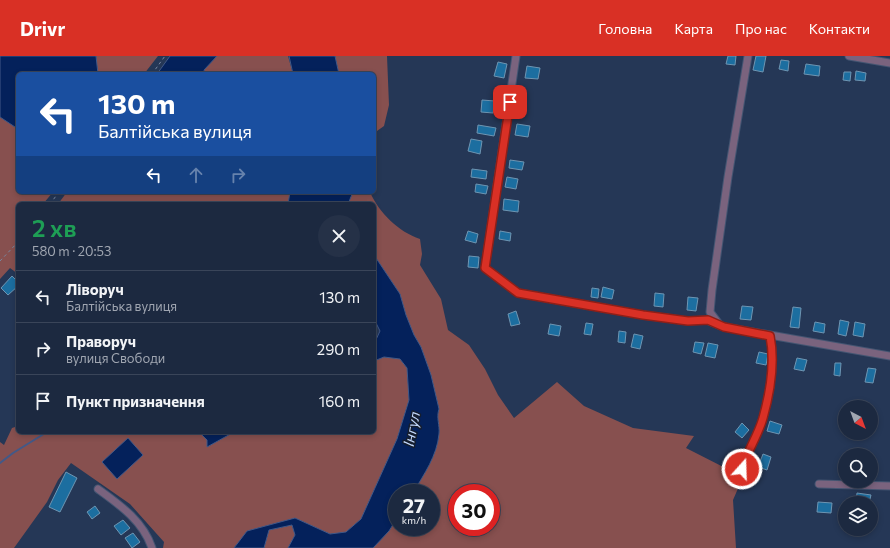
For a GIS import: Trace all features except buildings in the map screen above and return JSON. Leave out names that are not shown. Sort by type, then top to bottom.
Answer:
[{"type":"street","points":[[516,56],[485,268],[518,293],[643,315],[688,321],[708,320],[724,327],[890,356]]},
{"type":"street","points":[[724,327],[717,322],[710,312],[728,177],[748,56]]},
{"type":"street","points":[[849,56],[890,63]]},
{"type":"street","points":[[742,469],[746,455],[753,444],[763,418],[772,366],[773,350],[770,336]]},
{"type":"street","points":[[819,484],[890,485]]},
{"type":"street","points":[[98,489],[127,510],[144,530],[152,548]]},
{"type":"path","points":[[153,72],[165,56]]},
{"type":"path","points":[[0,261],[16,244]]},
{"type":"shaded area","points":[[96,56],[158,56],[146,72],[98,72]]},
{"type":"shaded area","points":[[217,56],[288,56],[292,72],[204,72],[204,70]]},
{"type":"shaded area","points":[[335,56],[387,56],[389,105],[384,126],[376,133],[376,72],[339,72]]},
{"type":"shaded area","points":[[0,117],[16,128],[16,194],[51,194],[45,202],[16,202],[16,272],[10,268],[0,279]]},
{"type":"shaded area","points":[[66,194],[290,194],[288,202],[60,202]]},
{"type":"shaded area","points":[[352,194],[371,194],[375,202],[349,202]]},
{"type":"shaded area","points":[[376,203],[390,221],[397,227],[420,239],[422,254],[420,265],[441,299],[448,330],[469,345],[485,369],[498,395],[514,418],[557,382],[584,406],[633,428],[694,436],[686,448],[743,477],[733,500],[736,548],[373,548],[388,532],[388,536],[440,536],[440,484],[418,484],[436,450],[439,434],[439,409],[431,375],[421,347],[414,335],[400,294],[376,258]]},
{"type":"shaded area","points":[[384,357],[400,359],[407,368],[409,400],[397,439],[361,519],[346,532],[330,534],[295,518],[236,545],[234,548],[163,548],[164,542],[130,504],[71,463],[58,480],[47,502],[14,548],[0,548],[0,442],[4,445],[12,428],[16,427],[16,434],[201,434],[207,440],[207,447],[230,434],[376,434],[376,360]]},
{"type":"shaded area","points":[[292,525],[295,535],[288,548],[264,548],[269,530]]},
{"type":"water","points":[[0,56],[96,56],[98,72],[16,72],[16,128],[0,117]]},
{"type":"water","points":[[170,56],[217,56],[204,70],[204,72],[158,72]]},
{"type":"water","points":[[289,56],[335,56],[339,72],[293,72]]},
{"type":"water","points":[[290,194],[352,194],[349,202],[288,202]]},
{"type":"water","name":"Інгул","points":[[376,258],[400,294],[406,315],[414,335],[421,347],[431,375],[439,409],[439,431],[436,450],[418,484],[388,484],[388,532],[373,548],[288,548],[295,535],[292,525],[269,530],[264,548],[234,548],[247,531],[295,518],[330,534],[346,532],[361,519],[397,439],[409,400],[407,368],[400,359],[384,357],[376,360],[376,340],[380,331],[376,323]]},
{"type":"water","points":[[201,434],[230,434],[207,447],[207,440]]},
{"type":"water","points":[[128,438],[143,455],[117,479],[102,462]]},
{"type":"waterway","points":[[0,463],[44,434]]},
{"type":"route","points":[[510,102],[485,268],[518,293],[643,315],[688,321],[708,320],[724,327],[770,336],[773,350],[772,366],[763,418],[753,444],[746,455],[742,469]]}]
